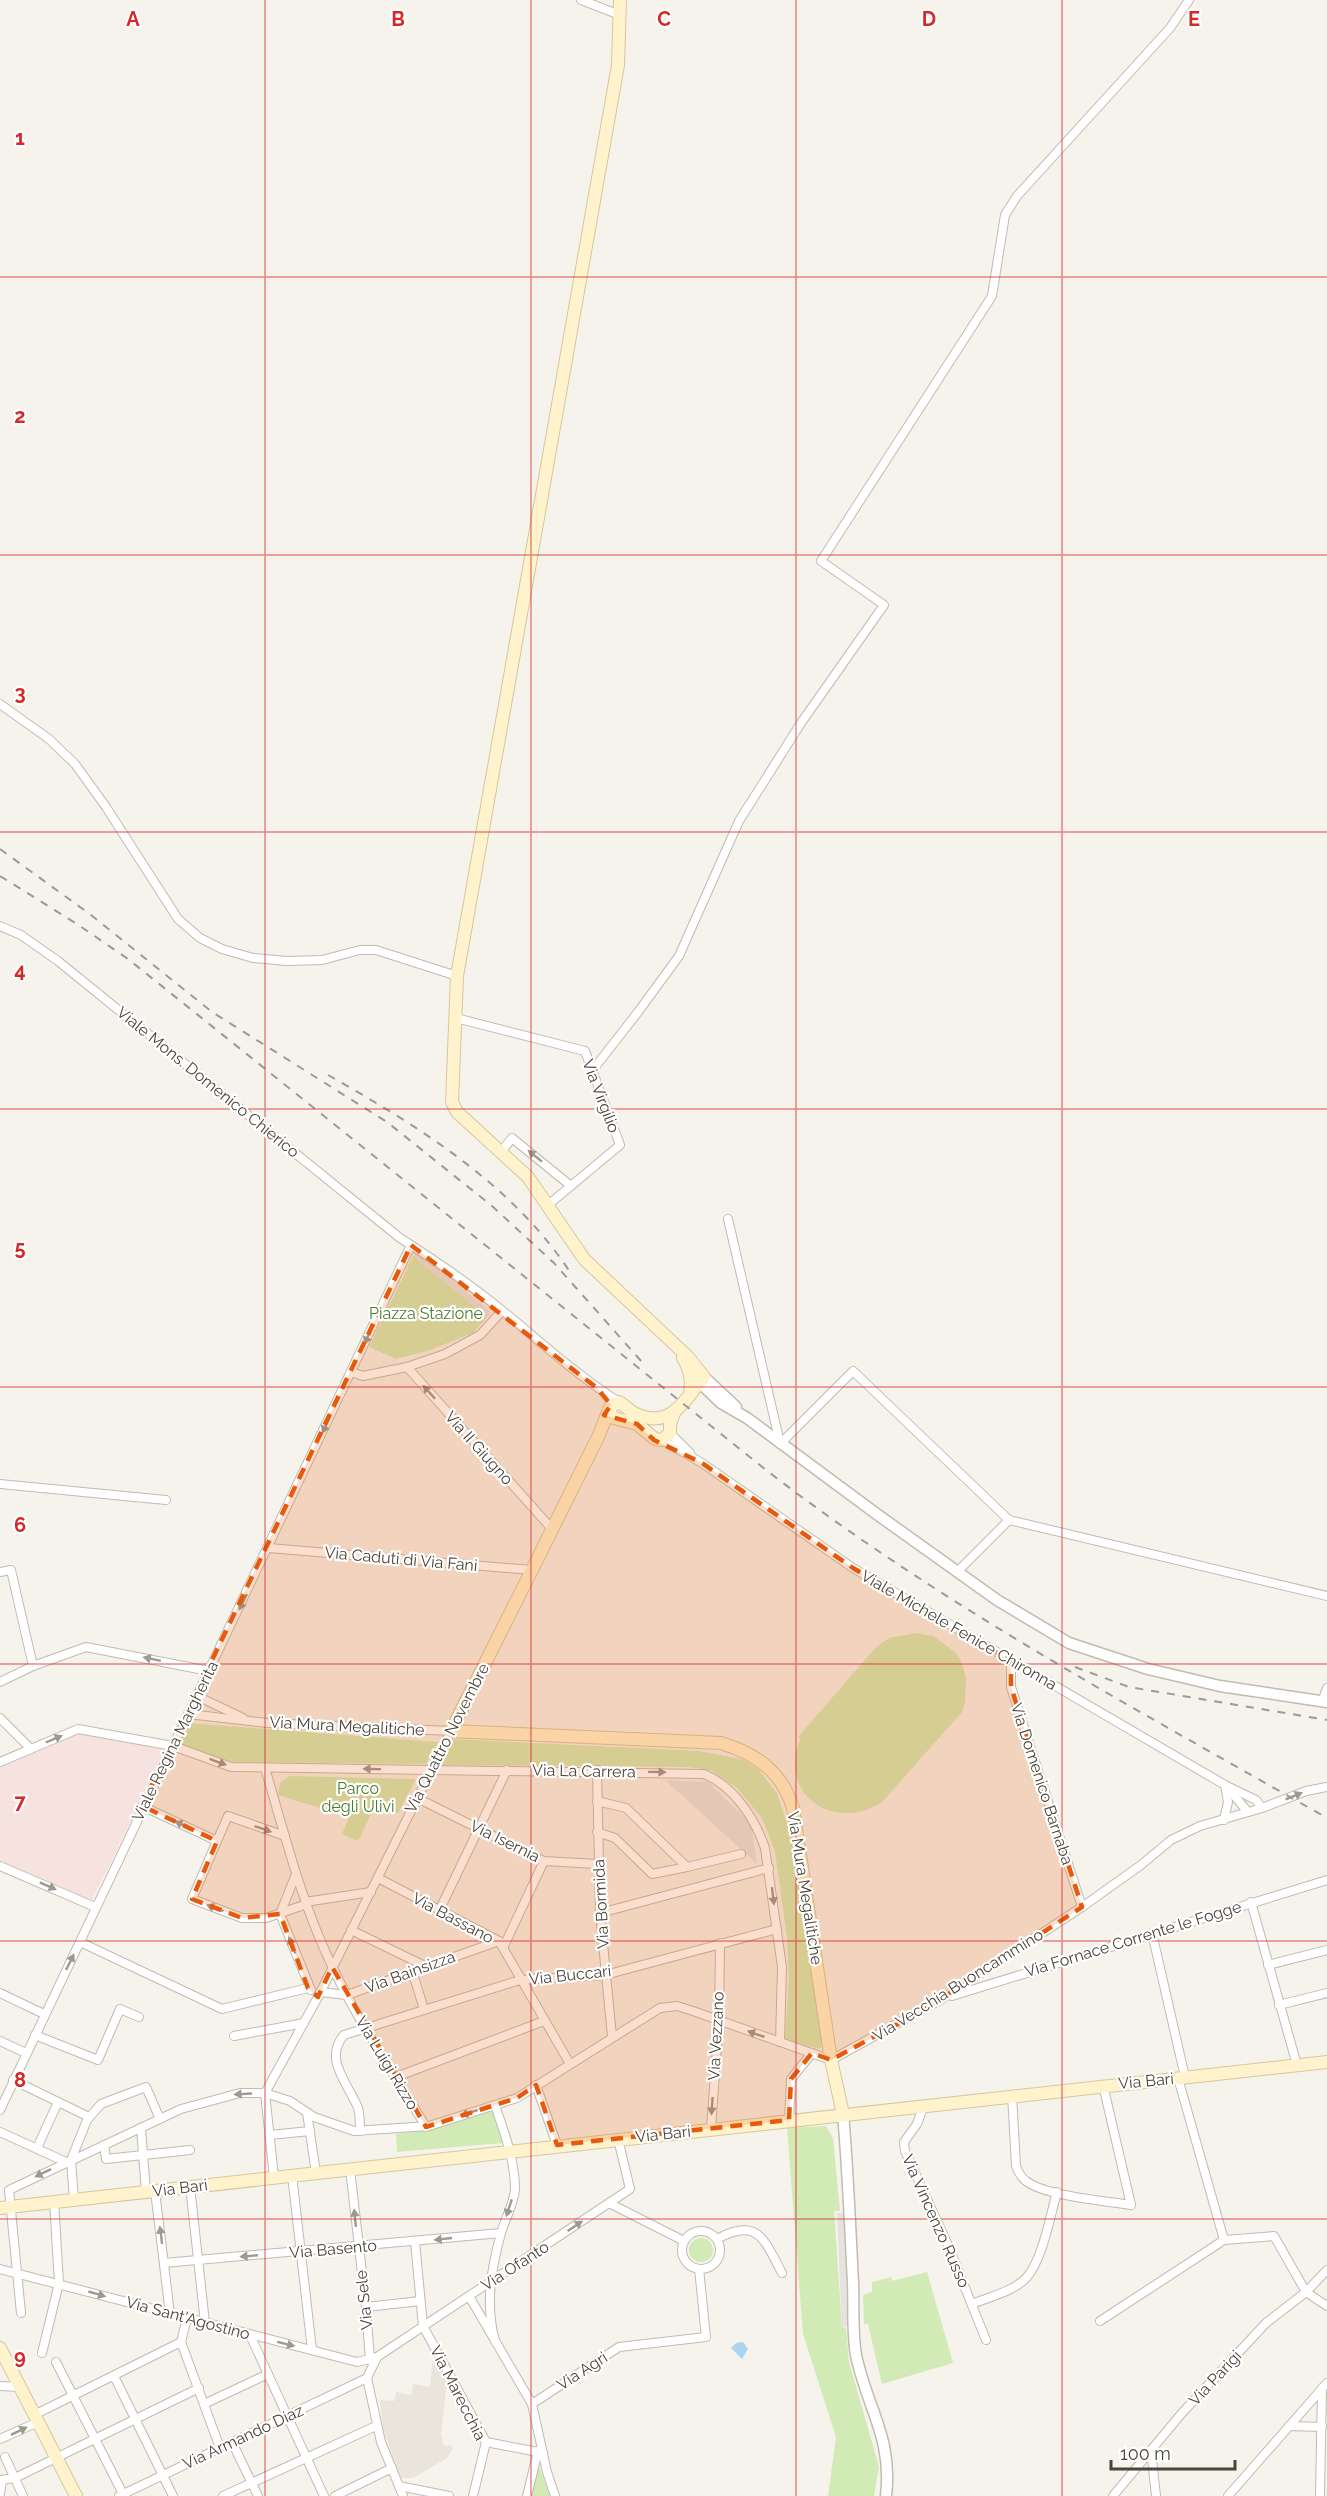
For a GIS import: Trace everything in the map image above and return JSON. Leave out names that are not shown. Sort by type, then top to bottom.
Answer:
[{"type":"main road","points":[[620,0],[618,64],[457,976],[452,1102],[457,1112],[528,1177],[567,1238],[584,1259],[688,1357],[698,1385]]},
{"type":"main road","points":[[670,1340],[698,1385]]},
{"type":"main road","points":[[617,1411],[646,1418],[664,1426],[698,1385]]},
{"type":"main road","name":"Via Quattro Novembre","points":[[451,1731],[598,1436],[617,1411]]},
{"type":"main road","name":"Via Mura Megalitiche","points":[[451,1731],[721,1743],[750,1754],[772,1769],[789,1793],[794,1808],[831,2060],[843,2114]]},
{"type":"main road","name":"Via Bari","points":[[6,2207],[1327,2062]]},
{"type":"main road","points":[[0,2348],[76,2496]]},
{"type":"street","points":[[581,0],[620,15]]},
{"type":"street","points":[[592,1071],[679,956],[738,821],[801,723],[884,605],[821,561],[992,296],[1005,215],[1017,196],[1170,28],[1188,0]]},
{"type":"street","points":[[0,704],[49,739],[75,764],[106,807],[178,919],[200,938],[222,949],[253,958],[287,961],[322,960],[360,950],[376,950],[457,976]]},
{"type":"street","name":"Viale Mons. Domenico Chierico","points":[[0,926],[21,935],[58,961],[411,1245],[423,1251],[502,1311],[597,1388],[617,1411]]},
{"type":"street","name":"Via Virgilio","points":[[456,1018],[585,1051],[620,1145],[548,1205]]},
{"type":"street","points":[[501,1152],[512,1138],[571,1186]]},
{"type":"street","points":[[728,1219],[780,1444]]},
{"type":"street","points":[[411,1245],[351,1372],[363,1376],[407,1367],[445,1354],[472,1341],[502,1311]]},
{"type":"street","name":"Via II Giugno","points":[[407,1367],[552,1529]]},
{"type":"street","points":[[780,1444],[853,1371],[1009,1520],[1327,1596]]},
{"type":"street","name":"Viale Regina Margherita","points":[[0,2110],[2,2099],[80,1942],[142,1806],[269,1548],[351,1372]]},
{"type":"street","points":[[698,1385],[721,1403],[747,1418],[997,1600],[1069,1643],[1148,1669],[1220,1686],[1324,1702],[1327,1688]]},
{"type":"street","name":"Viale Michele Fenice Chironna","points":[[664,1426],[702,1463],[853,1568],[1225,1785],[1256,1800],[1262,1808]]},
{"type":"street","points":[[0,1484],[166,1500]]},
{"type":"street","points":[[957,1572],[1009,1520]]},
{"type":"street","name":"Via Caduti di Via Fani","points":[[269,1548],[532,1570]]},
{"type":"street","points":[[0,1572],[11,1570],[33,1666]]},
{"type":"street","points":[[0,1682],[33,1666],[86,1647],[209,1671]]},
{"type":"street","name":"Via Domenico Barnaba","points":[[1011,1661],[1011,1687],[1082,1906]]},
{"type":"street","points":[[197,1696],[252,1722]]},
{"type":"street","name":"Via Mura Megalitiche","points":[[188,1714],[252,1722],[451,1731]]},
{"type":"street","points":[[1,1720],[31,1749]]},
{"type":"street","name":"Via La Carrera","points":[[0,1762],[78,1729],[172,1746],[231,1767],[701,1773],[712,1777],[726,1787],[760,1832],[769,1868],[782,1967],[780,2042]]},
{"type":"street","name":"Via Quattro Novembre","points":[[265,2093],[319,1994],[451,1731]]},
{"type":"street","name":"Via Luigi Rizzo","points":[[265,1768],[296,1875],[332,1967],[365,2028],[426,2127]]},
{"type":"street","points":[[440,1910],[507,1770]]},
{"type":"street","name":"Via Bormida","points":[[597,1770],[600,1914],[612,2036]]},
{"type":"street","points":[[1225,1785],[1248,1812]]},
{"type":"street","points":[[1224,1820],[1228,1802],[1225,1785]]},
{"type":"street","points":[[1262,1808],[1306,1791],[1327,1787]]},
{"type":"street","name":"Via Isernia","points":[[417,1798],[544,1861],[598,1864]]},
{"type":"street","points":[[597,1801],[626,1808],[687,1867]]},
{"type":"street","points":[[142,1806],[217,1841]]},
{"type":"street","name":"Via Vecchia Buoncammino","points":[[831,2060],[940,2000],[1082,1906],[1141,1865],[1171,1840],[1200,1826],[1262,1808]]},
{"type":"street","points":[[285,1836],[228,1816],[192,1899],[242,1918],[266,1918],[306,1903],[371,1892]]},
{"type":"street","points":[[597,1832],[615,1838],[652,1874],[741,1854]]},
{"type":"street","points":[[501,1944],[544,1861]]},
{"type":"street","points":[[0,1866],[95,1907]]},
{"type":"street","points":[[600,1914],[769,1868]]},
{"type":"street","points":[[296,1875],[280,1914],[309,1988],[319,1994]]},
{"type":"street","name":"Via Bassano","points":[[378,1878],[501,1944],[570,2064]]},
{"type":"street","name":"Via Fornace Corrente le Fogge","points":[[940,2000],[1327,1880]]},
{"type":"street","points":[[1251,1902],[1297,2065]]},
{"type":"street","name":"Via Buccari","points":[[360,2131],[357,2107],[338,2070],[337,2045],[344,2035],[424,2008],[520,1980],[605,1975],[777,1929]]},
{"type":"street","points":[[351,1930],[425,1966]]},
{"type":"street","points":[[1152,1934],[1181,2078],[1224,2240]]},
{"type":"street","points":[[80,1942],[222,2009],[309,1988]]},
{"type":"street","name":"Via Vezzano","points":[[711,2128],[719,2021],[720,1943]]},
{"type":"street","name":"Via Bainsizza","points":[[319,1994],[347,1995],[425,1966],[501,1944]]},
{"type":"street","points":[[1268,1965],[1327,1950]]},
{"type":"street","points":[[412,1971],[424,2008]]},
{"type":"street","points":[[1279,2005],[1327,1993]]},
{"type":"street","points":[[0,1994],[44,2014]]},
{"type":"street","points":[[21,2313],[19,2274],[6,2207],[9,2190],[181,2109],[240,2093],[265,2093],[290,2101],[308,2113],[336,2125],[360,2131],[426,2127],[517,2098],[612,2036],[660,2008],[670,2006],[693,2011],[831,2060]]},
{"type":"street","points":[[35,2035],[98,2060],[120,2009],[139,2017]]},
{"type":"street","points":[[396,2077],[544,2021]]},
{"type":"street","points":[[234,2036],[304,2023]]},
{"type":"street","points":[[0,2041],[26,2053]]},
{"type":"street","points":[[789,2120],[791,2079],[812,2054]]},
{"type":"street","points":[[13,2080],[89,2117]]},
{"type":"street","points":[[536,2085],[557,2145]]},
{"type":"street","points":[[1012,2095],[1018,2171],[1027,2182],[1057,2192],[1131,2205],[1103,2085]]},
{"type":"street","points":[[74,2200],[68,2161],[89,2117],[101,2104],[146,2087],[160,2119]]},
{"type":"street","points":[[265,2093],[274,2176]]},
{"type":"street","points":[[37,2148],[58,2102]]},
{"type":"street","points":[[495,2105],[510,2151],[515,2191],[501,2233],[491,2282],[489,2320],[495,2341]]},
{"type":"street","name":"Via Vincenzo Russo","points":[[924,2105],[917,2124],[904,2142],[904,2151],[939,2224],[986,2340]]},
{"type":"street","points":[[308,2113],[316,2172]]},
{"type":"street","name":"Via Mura Megalitiche","points":[[843,2114],[856,2354],[867,2394],[885,2441],[889,2472],[886,2496]]},
{"type":"street","points":[[141,2128],[143,2155],[164,2263],[170,2314]]},
{"type":"street","points":[[270,2135],[310,2131]]},
{"type":"street","points":[[0,2132],[68,2161]]},
{"type":"street","name":"Via Ofanto","points":[[374,2359],[630,2187],[618,2139]]},
{"type":"street","points":[[104,2145],[106,2159],[190,2150]]},
{"type":"street","name":"Via Sele","points":[[350,2169],[374,2359]]},
{"type":"street","points":[[292,2175],[312,2350]]},
{"type":"street","points":[[190,2186],[205,2323]]},
{"type":"street","points":[[972,2304],[1007,2290],[1026,2278],[1036,2262],[1057,2192]]},
{"type":"street","points":[[42,2353],[59,2283],[54,2201]]},
{"type":"street","points":[[609,2203],[684,2241]]},
{"type":"street","points":[[717,2240],[738,2230],[754,2231],[763,2238],[782,2272]]},
{"type":"street","points":[[707,2232],[717,2240],[719,2257],[711,2266],[699,2269],[685,2260],[682,2249],[684,2241],[690,2234],[707,2232]]},
{"type":"street","name":"Via Basento","points":[[164,2263],[501,2233]]},
{"type":"street","points":[[1100,2321],[1224,2240],[1274,2236],[1306,2292],[1327,2306]]},
{"type":"street","points":[[415,2241],[423,2326]]},
{"type":"street","name":"Via Sant'Agostino","points":[[0,2269],[357,2362],[374,2359]]},
{"type":"street","name":"Via Agri","points":[[532,2404],[619,2348],[706,2337],[699,2269]]},
{"type":"street","name":"Via Parigi","points":[[1113,2496],[1182,2413],[1266,2323],[1306,2292],[1327,2270]]},
{"type":"street","points":[[469,2296],[532,2404],[540,2452],[555,2496]]},
{"type":"street","points":[[366,2307],[420,2301]]},
{"type":"street","points":[[187,2318],[181,2342],[220,2448]]},
{"type":"street","name":"Via Marecchia","points":[[423,2326],[486,2442],[473,2496]]},
{"type":"street","points":[[250,2335],[324,2496]]},
{"type":"street","points":[[0,2439],[74,2395],[181,2342]]},
{"type":"street","points":[[374,2359],[367,2379],[376,2426],[403,2496]]},
{"type":"street","points":[[57,2362],[122,2495]]},
{"type":"street","points":[[204,2404],[268,2374]]},
{"type":"street","points":[[114,2376],[173,2496]]},
{"type":"street","name":"Via Armando Diaz","points":[[122,2495],[367,2379]]},
{"type":"street","points":[[0,2386],[20,2387]]},
{"type":"street","points":[[1228,2496],[1324,2386]]},
{"type":"street","points":[[1320,2496],[1324,2386]]},
{"type":"street","points":[[0,2494],[1,2480],[15,2478],[199,2388]]},
{"type":"street","points":[[223,2496],[376,2426]]},
{"type":"street","points":[[1289,2426],[1322,2427]]},
{"type":"street","points":[[232,2442],[258,2496]]},
{"type":"street","points":[[486,2442],[540,2452]]},
{"type":"street","points":[[1151,2450],[1156,2496]]},
{"type":"street","points":[[527,2496],[540,2452]]},
{"type":"street","points":[[5,2457],[23,2496]]},
{"type":"street","points":[[335,2496],[392,2468]]},
{"type":"street","points":[[399,2486],[449,2496]]},
{"type":"highlighted area","points":[[411,1245],[597,1388],[611,1405],[604,1415],[637,1424],[654,1440],[702,1463],[853,1568],[1011,1661],[1011,1687],[1082,1907],[922,2011],[831,2060],[812,2053],[791,2079],[789,2120],[557,2145],[536,2085],[517,2098],[426,2127],[332,1967],[318,1997],[308,1988],[280,1914],[242,1918],[192,1899],[217,1841],[142,1806]]},
{"type":"shaded area","points":[[417,1251],[491,1312],[487,1317],[413,1256]]},
{"type":"shaded area","points":[[78,1733],[167,1749],[92,1900],[0,1862],[0,1765]]},
{"type":"shaded area","points":[[665,1780],[708,1782],[751,1824],[757,1864]]},
{"type":"shaded area","points":[[837,2213],[845,2213],[851,2325],[842,2328]]},
{"type":"shaded area","points":[[433,2359],[447,2380],[441,2435],[444,2446],[452,2445],[453,2449],[447,2458],[413,2478],[401,2478],[383,2429],[380,2400],[394,2401],[396,2392],[412,2395],[413,2384],[430,2387]]},
{"type":"green space","name":"Piazza Stazione","points":[[413,1256],[487,1317],[473,1333],[430,1350],[396,1359],[369,1347]]},
{"type":"green space","points":[[916,1633],[933,1636],[955,1652],[961,1661],[966,1677],[965,1703],[962,1712],[882,1802],[864,1811],[846,1813],[829,1810],[814,1803],[803,1791],[796,1777],[795,1759],[799,1736],[876,1647],[889,1638]]},
{"type":"green space","points":[[188,1723],[438,1742],[426,1764],[232,1762],[180,1744]]},
{"type":"green space","points":[[454,1739],[699,1751],[741,1759],[758,1769],[777,1793],[789,1829],[801,1893],[823,2045],[819,2049],[785,2039],[789,1979],[787,1937],[775,1852],[761,1817],[737,1788],[711,1770],[687,1767],[441,1765]]},
{"type":"green space","name":"Parco degli Ulivi","points":[[290,1776],[416,1779],[398,1813],[372,1812],[358,1841],[342,1834],[349,1817],[278,1795],[280,1783]]},
{"type":"green space","points":[[493,2111],[503,2143],[397,2152],[396,2134],[431,2129]]},
{"type":"green space","points":[[826,2126],[833,2138],[840,2211],[834,2211],[842,2327],[846,2328],[849,2362],[879,2467],[874,2496],[828,2496],[836,2437],[803,2334],[787,2128]]},
{"type":"green space","points":[[701,2238],[706,2239],[712,2245],[712,2255],[706,2261],[701,2262],[696,2261],[690,2255],[689,2250],[690,2245],[696,2239]]},
{"type":"green space","points":[[927,2272],[953,2363],[882,2384],[868,2324],[864,2324],[863,2295],[872,2292],[872,2282],[891,2277],[892,2281]]},
{"type":"green space","points":[[538,2463],[550,2496],[530,2496]]},
{"type":"water","points":[[743,2342],[748,2349],[742,2359],[731,2348],[736,2343]]},
{"type":"railway","points":[[0,849],[91,915],[212,1012],[387,1122],[492,1206],[554,1263],[642,1362]]},
{"type":"railway","points":[[0,876],[128,959],[766,1470],[833,1519],[901,1566],[1040,1654],[1327,1818]]},
{"type":"railway","points":[[328,1075],[396,1115],[492,1184],[547,1240],[570,1272]]},
{"type":"railway","points":[[1075,1667],[1129,1687],[1327,1720]]}]
